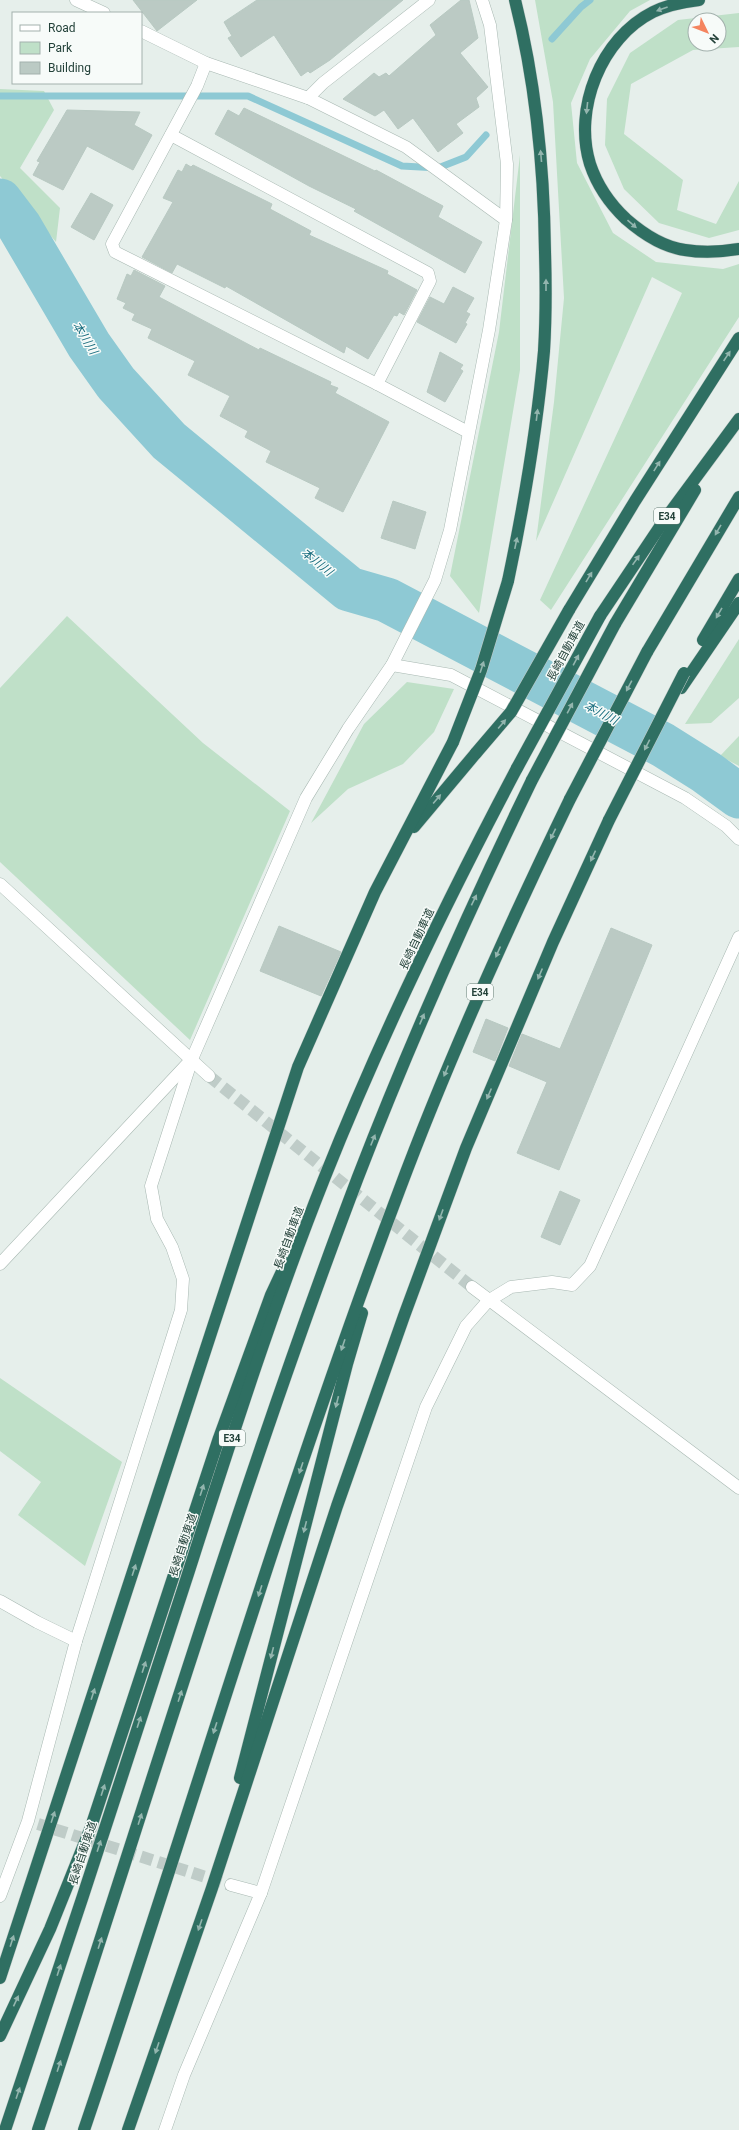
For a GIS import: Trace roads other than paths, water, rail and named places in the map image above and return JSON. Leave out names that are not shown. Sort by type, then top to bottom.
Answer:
[{"type":"highway","points":[[0,1978],[298,1067],[374,892],[453,742],[481,670],[508,581],[529,473],[538,414],[544,350],[546,287],[542,159],[526,45],[515,0]]},
{"type":"highway","points":[[699,0],[680,2],[652,13],[628,30],[609,51],[595,78],[587,105],[586,135],[590,163],[601,188],[616,209],[635,227],[657,241],[683,250],[716,252],[739,249]]},
{"type":"highway","points":[[389,864],[416,823],[511,712],[569,610],[643,488],[739,338]]},
{"type":"highway","points":[[38,2130],[248,1485],[308,1314],[359,1176],[411,1044],[471,906],[532,780],[615,624],[739,419]]},
{"type":"highway","name":"長崎自動車道","points":[[5,2130],[231,1441],[281,1296],[324,1181],[358,1097],[472,853],[600,616],[663,522],[739,419]]},
{"type":"highway","name":"E34","points":[[84,2130],[289,1501],[344,1340],[399,1190],[457,1044],[512,921],[570,799],[647,652],[739,497]]},
{"type":"highway","points":[[128,2130],[212,1888],[337,1506],[460,1163],[553,942],[609,820],[655,729],[739,579]]},
{"type":"highway","points":[[687,674],[739,603]]},
{"type":"highway","points":[[0,2036],[50,1929],[90,1828],[219,1438],[268,1302],[324,1181]]},
{"type":"highway","points":[[212,1888],[347,1364],[399,1190]]},
{"type":"street","points":[[76,0],[102,12]]},
{"type":"street","points":[[308,98],[323,83],[429,0]]},
{"type":"street","points":[[0,1896],[33,1823],[76,1641],[181,1310],[183,1279],[172,1248],[157,1219],[151,1186],[192,1059],[306,798],[348,729],[402,648],[429,596],[450,530],[489,330],[506,220],[506,164],[490,26],[482,0]]},
{"type":"street","points":[[142,31],[206,63],[308,98],[406,147],[506,220]]},
{"type":"street","points":[[206,63],[197,86],[112,244],[115,252],[377,384],[468,432]]},
{"type":"street","points":[[171,135],[428,273],[430,281],[377,384]]},
{"type":"street","points":[[392,665],[451,676],[685,798],[726,826],[739,839]]},
{"type":"street","points":[[0,884],[209,1076]]},
{"type":"street","points":[[165,2130],[184,2075],[261,1893],[426,1407],[466,1326],[488,1301],[511,1287],[552,1282],[572,1285],[590,1266],[739,937]]},
{"type":"street","points":[[0,1264],[192,1059]]},
{"type":"street","points":[[472,1287],[488,1301],[739,1488]]},
{"type":"street","points":[[0,1601],[37,1622],[76,1641]]},
{"type":"street","points":[[231,1885],[261,1893]]},
{"type":"waterway","points":[[552,39],[581,7],[590,0]]},
{"type":"waterway","points":[[0,96],[248,96],[402,166],[438,168],[466,157],[486,135]]},
{"type":"waterway","name":"本川川","points":[[0,201],[19,226],[89,345],[116,383],[169,441],[349,589],[387,600],[663,745],[706,772],[739,796]]},
{"type":"tunnel","points":[[209,1076],[472,1287]]},
{"type":"tunnel","points":[[38,1824],[231,1885]]}]
